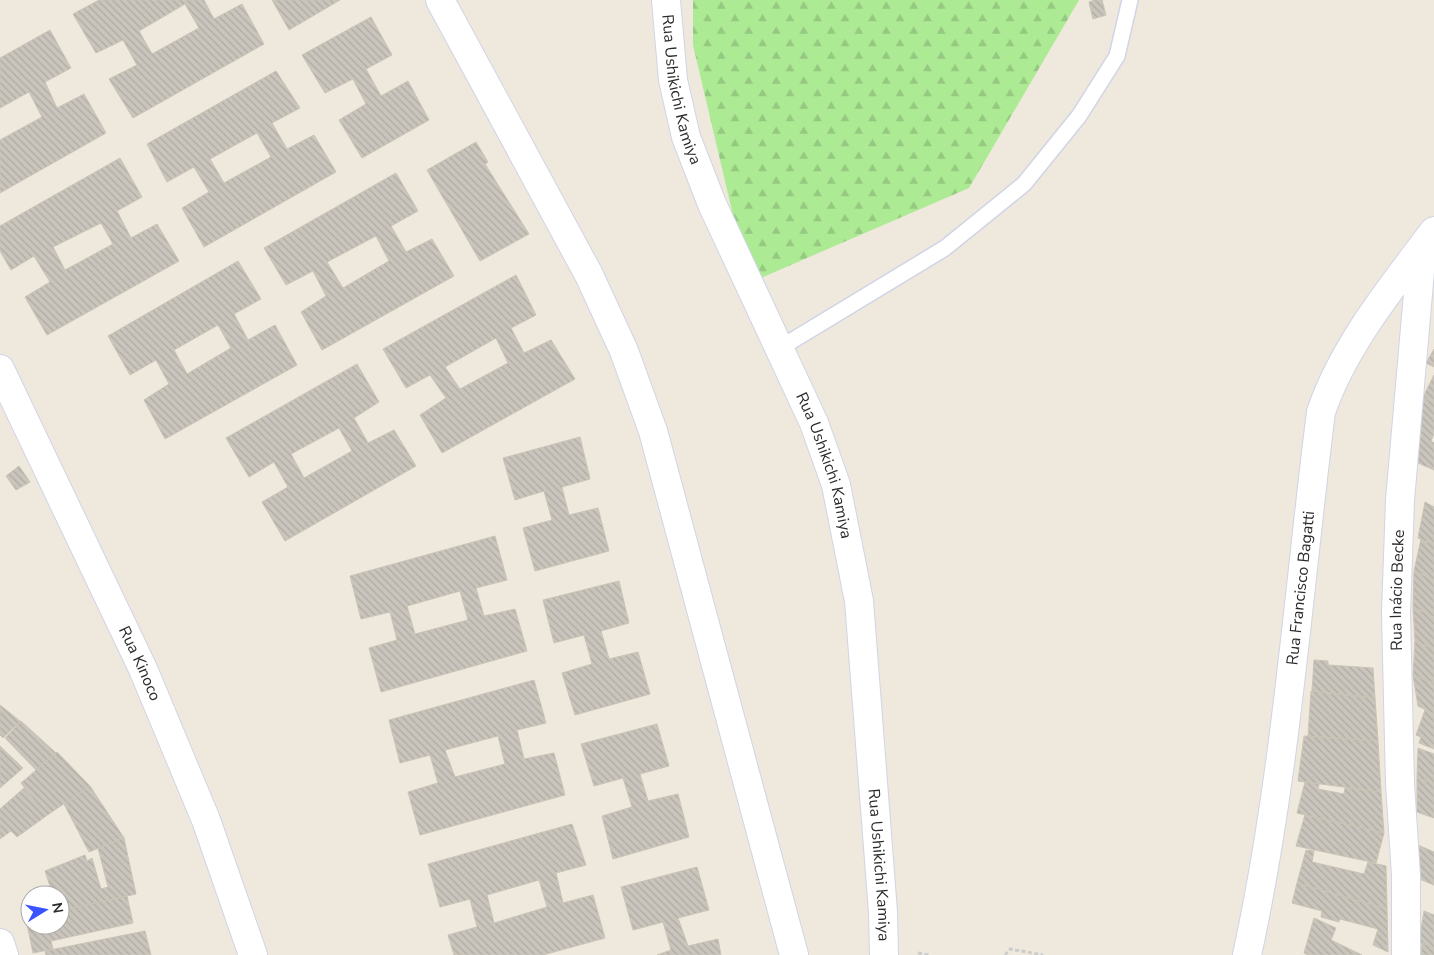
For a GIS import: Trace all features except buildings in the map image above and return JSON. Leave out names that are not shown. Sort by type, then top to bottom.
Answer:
[{"type":"street","points":[[440,0],[588,275],[624,351],[653,431],[794,955]]},
{"type":"street","name":"Rua Ushikichi Kamiya","points":[[666,0],[674,80],[686,137],[712,204],[814,423],[836,484],[858,601],[883,912],[884,955]]},
{"type":"street","name":"Rua Francisco Bagatti","points":[[1247,955],[1260,895],[1288,711],[1321,412],[1331,383],[1355,342],[1428,239]]},
{"type":"street","name":"Rua Inácio Becke","points":[[1406,955],[1406,875],[1400,784],[1396,613],[1400,500],[1428,239]]},
{"type":"street","name":"Rua Kinoco","points":[[2,378],[144,669],[206,820],[253,955]]},
{"type":"street","points":[[0,943],[4,955]]},
{"type":"lane","points":[[780,348],[945,248],[1024,184],[1079,116],[1116,56],[1130,0]]},
{"type":"path","points":[[1004,955],[1010,949],[1043,955]]},
{"type":"green space","points":[[693,0],[1079,0],[969,188],[749,283],[693,45]]}]
